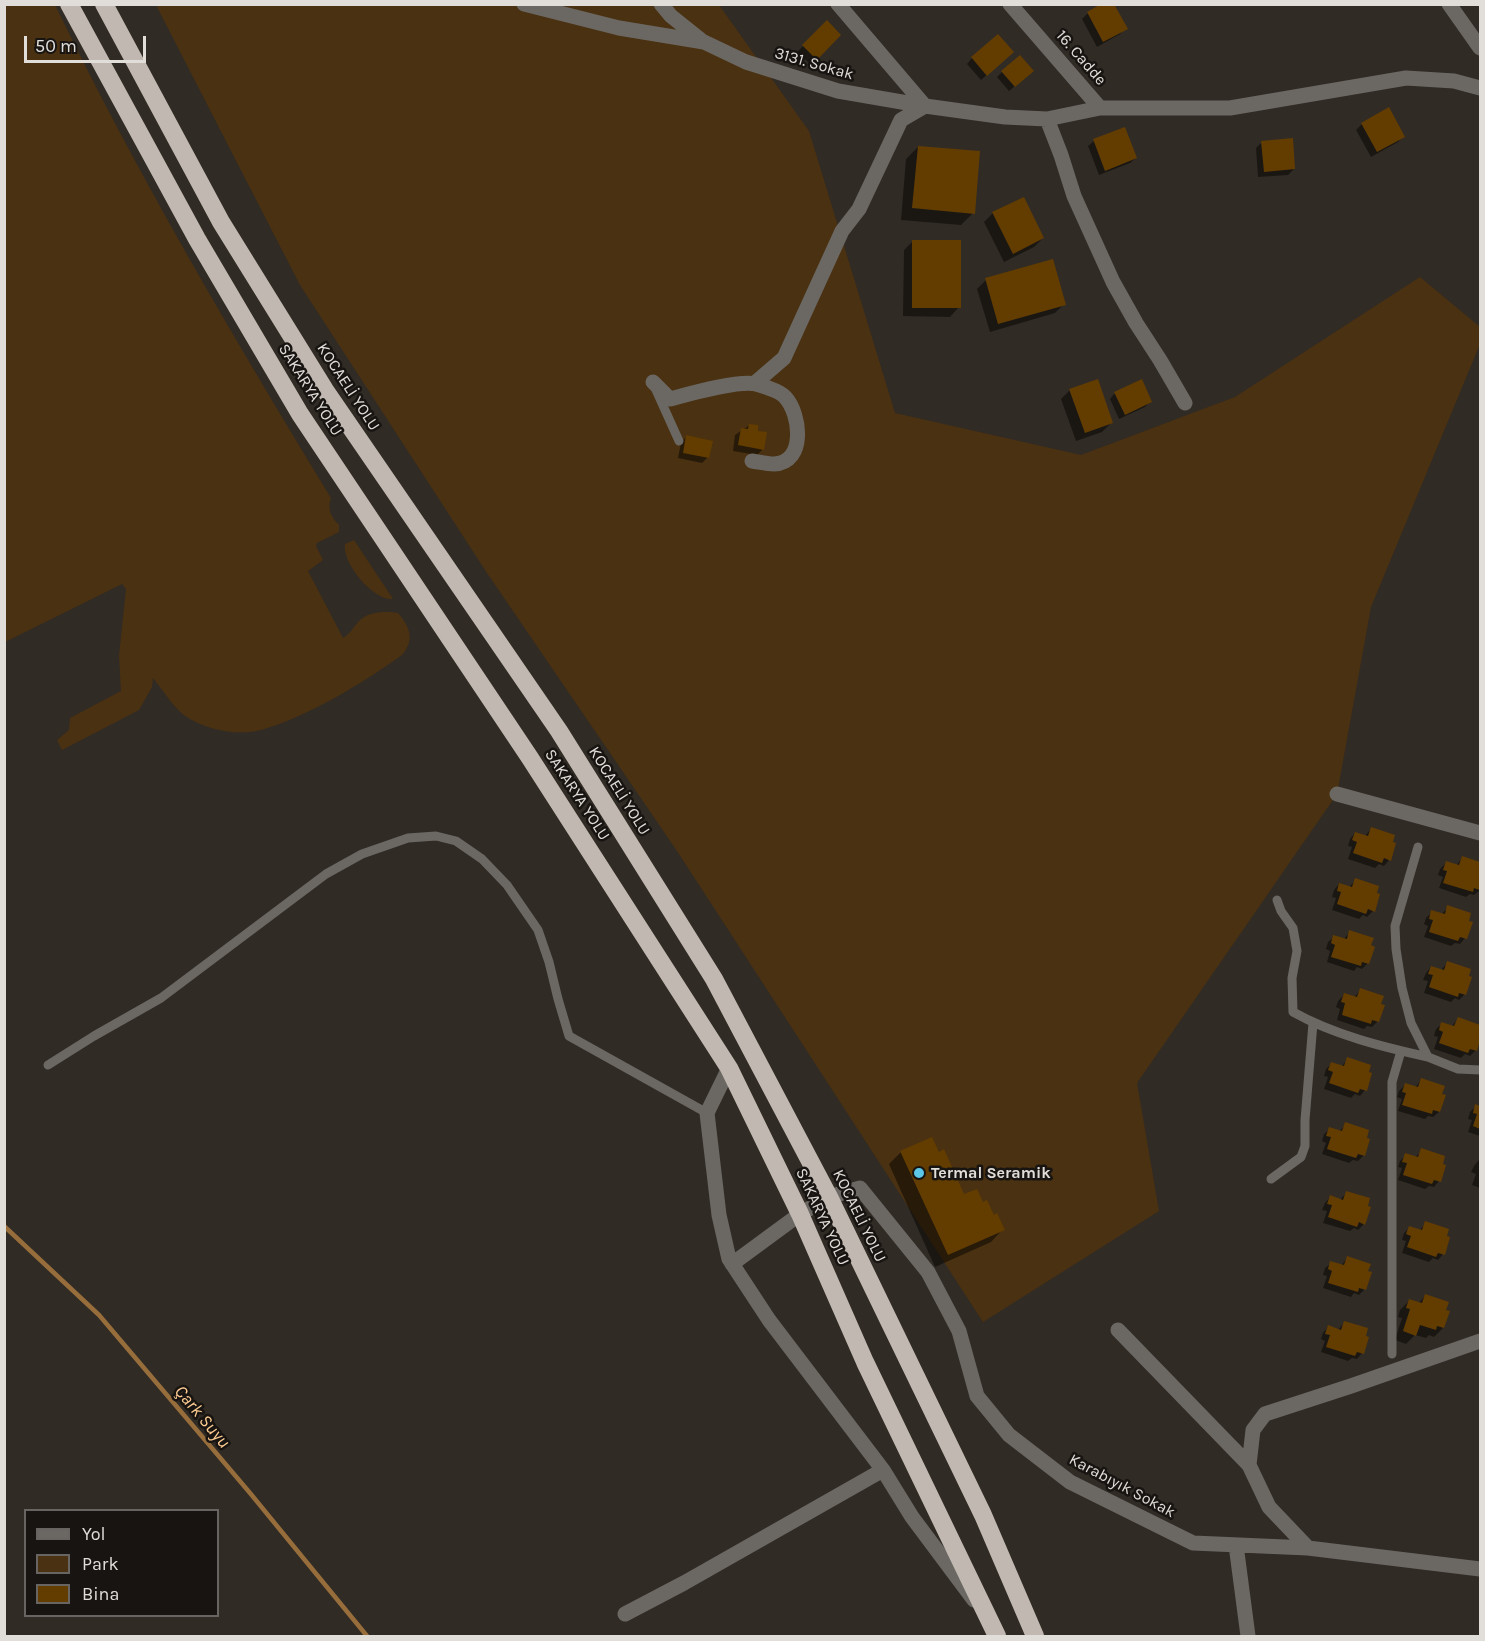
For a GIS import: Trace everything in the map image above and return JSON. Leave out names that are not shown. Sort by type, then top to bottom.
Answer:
[{"type":"highway","name":"SAKARYA YOLU","points":[[69,4],[197,239],[300,414],[530,758],[729,1068],[800,1214],[865,1362],[993,1629]]},
{"type":"highway","name":"KOCAELİ YOLU","points":[[104,4],[221,222],[325,390],[559,732],[714,979],[829,1197],[983,1515],[1035,1636]]},
{"type":"street","name":"3131. Sokak","points":[[524,4],[619,28],[704,42],[746,62],[838,91],[1005,117],[1047,119],[1100,108],[1230,108],[1406,78],[1454,81],[1480,88]]},
{"type":"street","points":[[661,4],[671,16],[704,42]]},
{"type":"street","points":[[754,383],[784,358],[842,231],[859,209],[901,120],[925,106],[838,4]]},
{"type":"street","name":"16. Cadde","points":[[1010,4],[1100,108]]},
{"type":"street","points":[[1449,4],[1480,48]]},
{"type":"street","points":[[1047,119],[1074,196],[1113,282],[1185,403]]},
{"type":"street","points":[[653,382],[670,399],[711,388],[754,383],[785,396],[797,418],[798,441],[791,457],[776,464],[752,461]]},
{"type":"street","points":[[1337,794],[1480,833]]},
{"type":"street","points":[[729,1068],[707,1113],[719,1215],[732,1264],[770,1320],[883,1470],[912,1516],[993,1629]]},
{"type":"street","name":"Karabıyık Sokak","points":[[829,1197],[860,1188],[928,1272],[959,1331],[977,1396],[1009,1435],[1070,1482],[1193,1543],[1308,1548],[1480,1569]]},
{"type":"street","points":[[732,1264],[800,1214],[829,1197]]},
{"type":"street","points":[[1118,1330],[1249,1465],[1269,1507],[1308,1548]]},
{"type":"street","points":[[1249,1465],[1253,1430],[1265,1414],[1480,1341]]},
{"type":"street","points":[[625,1614],[883,1470]]},
{"type":"street","points":[[1236,1545],[1248,1636]]},
{"type":"lane","points":[[653,382],[679,441]]},
{"type":"lane","points":[[48,1065],[94,1035],[161,998],[326,874],[362,854],[408,838],[436,836],[456,841],[482,859],[507,885],[538,930],[569,1036],[707,1113]]},
{"type":"lane","points":[[1418,847],[1395,926],[1395,950],[1411,1023],[1428,1058]]},
{"type":"lane","points":[[1277,900],[1281,911],[1293,928],[1297,951],[1292,978],[1293,1012],[1313,1023],[1458,1069],[1480,1070]]},
{"type":"lane","points":[[1271,1179],[1301,1157],[1305,1146],[1313,1023]]},
{"type":"lane","points":[[1392,1354],[1392,1082],[1401,1051]]},
{"type":"green space","points":[[5,4],[55,5],[119,131],[187,254],[331,498],[330,509],[339,525],[339,532],[317,543],[316,546],[323,560],[308,571],[343,638],[364,617],[378,612],[398,613],[406,623],[410,639],[402,655],[370,677],[297,717],[252,732],[224,731],[190,719],[179,711],[153,678],[152,687],[139,710],[62,750],[57,740],[69,730],[70,718],[121,691],[119,656],[126,589],[122,584],[5,642]]},
{"type":"green space","points":[[156,5],[719,5],[809,131],[895,413],[1081,455],[1235,397],[1420,277],[1480,327],[1480,344],[1371,607],[1337,794],[1137,1083],[1159,1211],[983,1322],[677,851],[487,573],[300,285]]},
{"type":"green space","points":[[354,540],[393,599],[385,598],[368,587],[348,561],[345,544]]},
{"type":"building","points":[[1101,4],[1114,4],[1128,29],[1103,42],[1087,12]]},
{"type":"building","points":[[827,20],[841,35],[817,60],[802,45]]},
{"type":"building","points":[[998,34],[1014,52],[987,76],[971,57]]},
{"type":"building","points":[[1020,55],[1034,71],[1015,87],[1001,71]]},
{"type":"building","points":[[1389,107],[1405,137],[1377,152],[1361,123]]},
{"type":"building","points":[[1125,127],[1137,158],[1105,171],[1093,139]]},
{"type":"building","points":[[1293,138],[1295,169],[1264,172],[1261,141]]},
{"type":"building","points":[[918,146],[980,151],[975,214],[912,208]]},
{"type":"building","points":[[1024,197],[1044,238],[1013,254],[992,212]]},
{"type":"building","points":[[912,240],[961,240],[961,308],[912,308]]},
{"type":"building","points":[[1053,259],[1066,305],[998,324],[985,278]]},
{"type":"building","points":[[1098,379],[1113,423],[1085,433],[1069,389]]},
{"type":"building","points":[[1142,379],[1152,402],[1125,415],[1114,392]]},
{"type":"building","points":[[749,424],[758,425],[758,431],[767,432],[764,450],[738,445],[741,428],[748,429]]},
{"type":"building","points":[[686,435],[713,441],[709,458],[683,453]]},
{"type":"building","points":[[1371,827],[1395,835],[1393,842],[1396,843],[1391,861],[1384,858],[1382,863],[1353,853],[1357,842],[1352,840],[1355,832],[1368,836]]},
{"type":"building","points":[[1462,856],[1480,862],[1480,890],[1474,888],[1473,892],[1443,883],[1447,871],[1443,870],[1446,861],[1459,865]]},
{"type":"building","points":[[1355,878],[1379,886],[1377,893],[1380,894],[1375,912],[1368,909],[1366,914],[1337,904],[1341,892],[1337,891],[1339,883],[1352,887]]},
{"type":"building","points":[[1447,905],[1471,913],[1469,921],[1473,922],[1467,939],[1460,937],[1458,941],[1429,932],[1433,920],[1429,919],[1431,910],[1445,914]]},
{"type":"building","points":[[1349,930],[1374,938],[1371,945],[1375,947],[1369,964],[1362,962],[1361,966],[1331,957],[1335,945],[1331,943],[1333,935],[1347,939]]},
{"type":"building","points":[[1447,961],[1471,969],[1469,976],[1472,977],[1466,995],[1459,993],[1458,997],[1429,987],[1433,975],[1428,974],[1431,966],[1444,970]]},
{"type":"building","points":[[1360,988],[1384,996],[1381,1004],[1385,1005],[1379,1022],[1372,1020],[1371,1024],[1342,1015],[1345,1003],[1341,1002],[1344,993],[1357,997]]},
{"type":"building","points":[[1458,1017],[1480,1025],[1477,1051],[1470,1049],[1468,1053],[1439,1043],[1443,1032],[1439,1030],[1441,1022],[1454,1026]]},
{"type":"building","points":[[1347,1057],[1371,1065],[1369,1072],[1372,1073],[1367,1091],[1360,1089],[1358,1093],[1329,1083],[1333,1072],[1328,1070],[1331,1062],[1344,1066]]},
{"type":"building","points":[[1421,1078],[1445,1086],[1442,1094],[1446,1095],[1440,1112],[1433,1110],[1432,1114],[1402,1105],[1406,1093],[1402,1092],[1405,1083],[1418,1087]]},
{"type":"building","points":[[1475,1104],[1480,1106],[1480,1129],[1473,1126],[1477,1114],[1473,1113]]},
{"type":"building","points":[[1345,1122],[1369,1130],[1367,1138],[1370,1139],[1365,1156],[1358,1154],[1356,1158],[1327,1149],[1331,1137],[1326,1136],[1329,1127],[1342,1131]]},
{"type":"building","points":[[932,1137],[939,1152],[944,1149],[964,1194],[977,1189],[983,1202],[987,1200],[994,1215],[997,1213],[1005,1230],[948,1255],[900,1151]]},
{"type":"building","points":[[1421,1148],[1445,1156],[1443,1164],[1446,1165],[1441,1182],[1434,1180],[1432,1184],[1403,1175],[1407,1163],[1402,1162],[1405,1153],[1418,1157]]},
{"type":"building","points":[[1346,1191],[1370,1198],[1368,1206],[1371,1207],[1365,1225],[1359,1222],[1357,1227],[1328,1217],[1332,1205],[1327,1204],[1330,1195],[1343,1200]]},
{"type":"building","points":[[1425,1221],[1449,1229],[1447,1236],[1450,1237],[1445,1255],[1438,1253],[1436,1257],[1407,1247],[1411,1236],[1406,1234],[1409,1226],[1422,1230]]},
{"type":"building","points":[[1347,1256],[1371,1264],[1368,1271],[1372,1272],[1366,1290],[1359,1288],[1358,1292],[1328,1283],[1332,1271],[1328,1269],[1330,1261],[1344,1265]]},
{"type":"building","points":[[1425,1294],[1449,1302],[1446,1310],[1450,1311],[1444,1328],[1437,1326],[1436,1330],[1420,1325],[1416,1336],[1403,1331],[1410,1309],[1406,1308],[1409,1299],[1422,1303]]},
{"type":"building","points":[[1344,1321],[1368,1328],[1366,1336],[1369,1337],[1364,1354],[1357,1352],[1355,1356],[1326,1347],[1330,1335],[1325,1334],[1328,1325],[1341,1330]]},
{"type":"waterway","name":"Çark Suyu","points":[[4,1226],[99,1315],[250,1493],[367,1636]]},
{"type":"place","name":"Termal Seramik","points":[[919,1173]]}]
